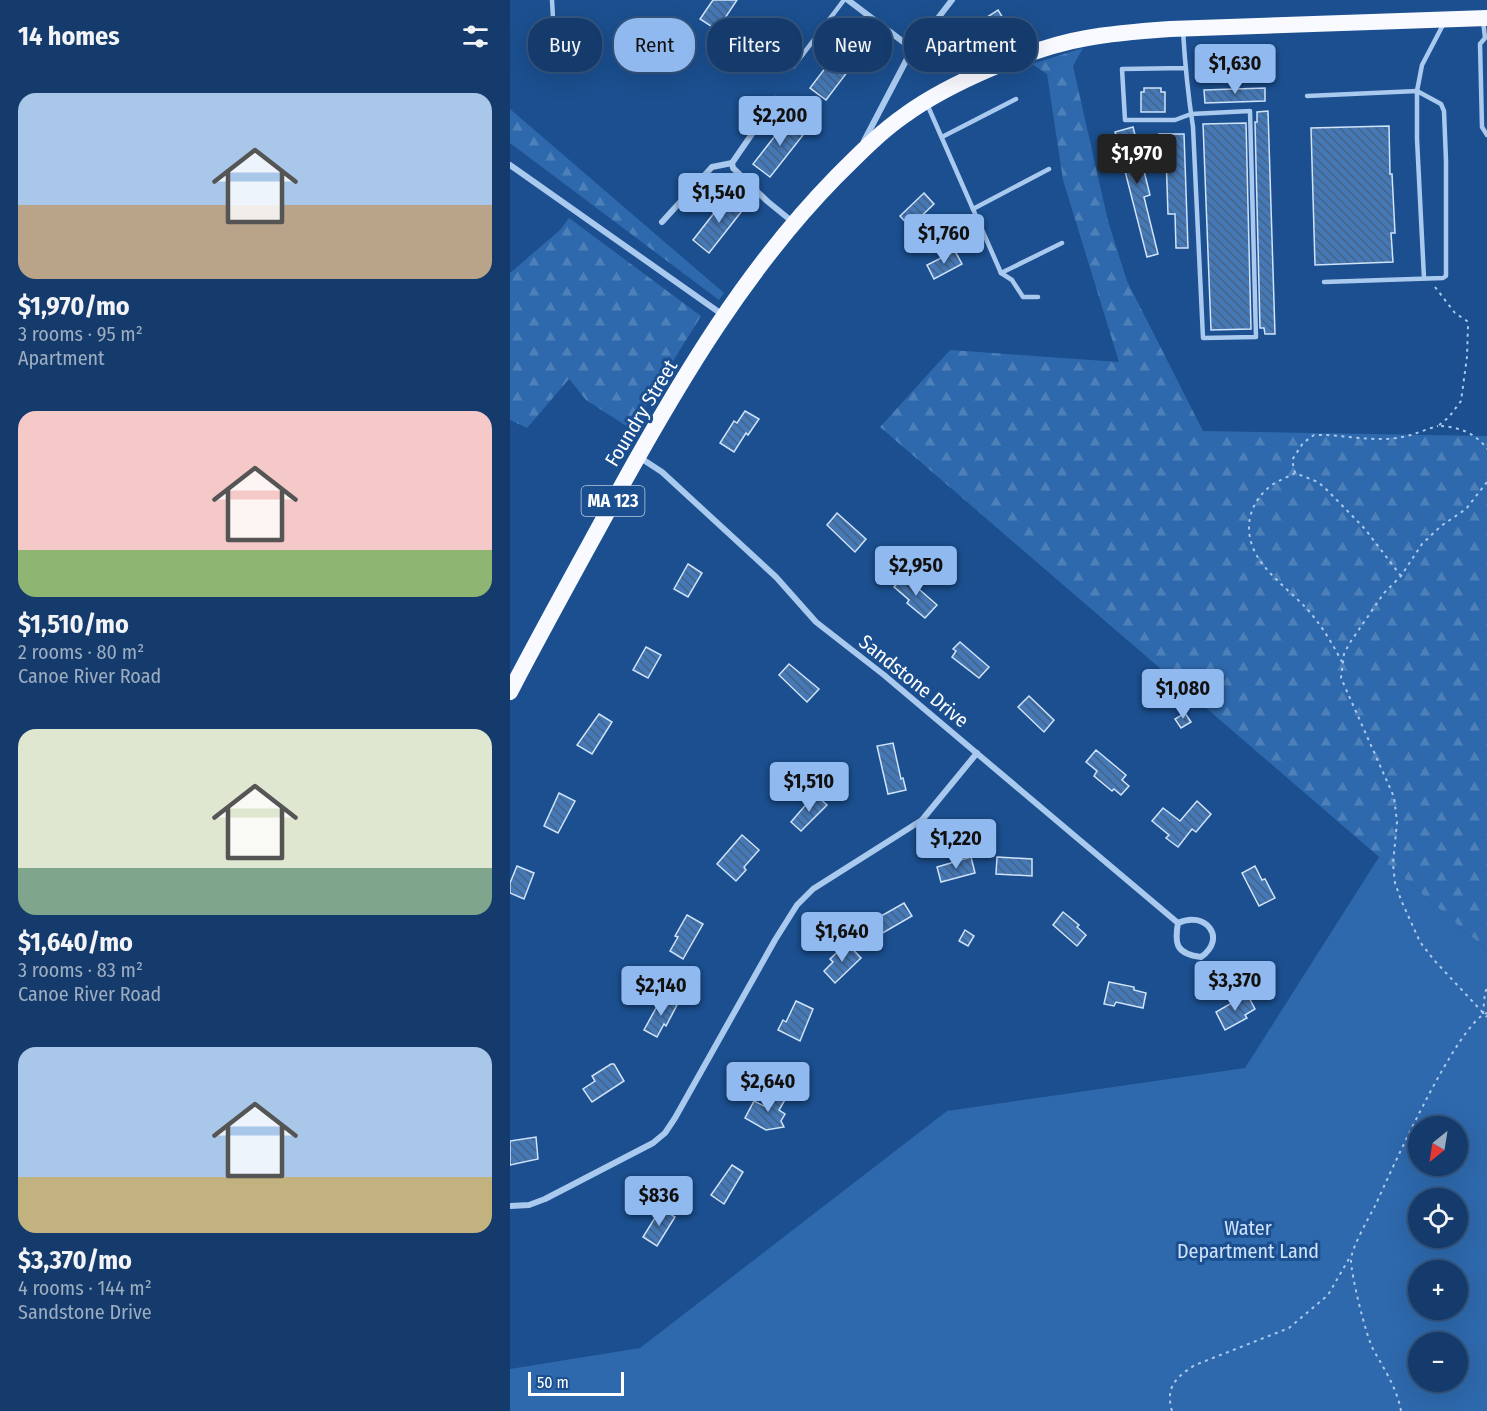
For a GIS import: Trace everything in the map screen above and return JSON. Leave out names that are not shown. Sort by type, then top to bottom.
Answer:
[{"type":"highway","name":"MA 123","points":[[724,315],[794,223],[864,150],[904,115],[968,79],[1056,45],[1125,32],[1485,18]]},
{"type":"highway","name":"Foundry Street","points":[[510,692],[657,423],[724,315]]},
{"type":"street","points":[[846,0],[904,43]]},
{"type":"street","points":[[938,18],[952,0]]},
{"type":"street","points":[[864,150],[863,143],[904,66]]},
{"type":"street","points":[[662,222],[711,167],[732,163],[776,99]]},
{"type":"street","points":[[732,163],[733,168],[794,223]]},
{"type":"street","points":[[510,165],[724,315]]},
{"type":"street","name":"Sandstone Drive","points":[[638,457],[662,472],[776,577],[816,622],[977,753],[1178,923]]},
{"type":"street","points":[[510,1206],[530,1205],[545,1199],[653,1143],[665,1133],[797,905],[813,890],[922,820],[977,753]]},
{"type":"street","points":[[1195,919],[1207,924],[1213,933],[1213,943],[1209,951],[1201,957],[1190,956],[1181,951],[1176,942],[1178,923],[1195,919]]},
{"type":"lane","points":[[552,0],[553,18]]},
{"type":"lane","points":[[802,56],[846,0]]},
{"type":"lane","points":[[1485,18],[1486,39],[1480,44],[1484,95],[1482,127],[1487,135]]},
{"type":"lane","points":[[1424,278],[1417,91],[1422,65],[1447,19]]},
{"type":"lane","points":[[1183,29],[1191,114],[1203,338],[1256,337],[1250,111],[1191,114],[1176,120],[1125,120],[1122,69],[1185,68]]},
{"type":"lane","points":[[1307,96],[1417,91],[1438,101],[1443,107],[1447,274],[1444,277],[1324,282]]},
{"type":"lane","points":[[942,137],[1016,99]]},
{"type":"lane","points":[[926,102],[1002,273],[1012,280],[1023,297],[1038,297]]},
{"type":"lane","points":[[973,209],[1049,169]]},
{"type":"lane","points":[[1002,273],[1062,243]]},
{"type":"path","points":[[1424,278],[1440,290],[1455,314],[1467,321],[1468,326],[1467,357],[1461,401],[1449,417],[1438,426]]},
{"type":"path","points":[[1295,473],[1292,460],[1303,443],[1314,435],[1389,438],[1445,426],[1470,433],[1480,439],[1487,449]]},
{"type":"path","points":[[1343,663],[1332,643],[1307,609],[1263,565],[1250,540],[1248,522],[1252,508],[1267,488],[1295,473],[1318,482],[1365,529],[1401,576]]},
{"type":"path","points":[[1487,482],[1466,509],[1441,526],[1422,544],[1401,576],[1384,593],[1349,644],[1341,678],[1394,797],[1397,822],[1393,864],[1395,883],[1401,900],[1420,942],[1483,1014],[1487,1015]]},
{"type":"path","points":[[1172,1411],[1169,1401],[1170,1388],[1181,1374],[1195,1365],[1290,1328],[1328,1295],[1350,1257],[1434,1083],[1468,1032],[1483,1014],[1487,988]]},
{"type":"path","points":[[1350,1257],[1372,1347],[1388,1374],[1401,1411]]},
{"type":"green space","points":[[1083,48],[1073,66],[1108,221],[1127,281],[1203,431],[1487,436],[1487,950],[880,427],[950,350],[1119,362],[1063,180],[1047,74],[1037,67],[1037,62]]},
{"type":"green space","points":[[510,109],[724,293],[719,300],[510,143]]},
{"type":"green space","points":[[569,218],[701,316],[631,429],[586,400],[569,379],[527,428],[510,420],[510,273],[560,230]]},
{"type":"green space","name":"Water Department Land","points":[[1379,857],[1487,950],[1487,1411],[510,1411],[510,1369],[640,1348],[947,1111],[1245,1068]]},
{"type":"building","points":[[713,0],[737,0],[725,18],[707,18],[707,24],[700,19]]},
{"type":"building","points":[[998,10],[1003,18],[986,18]]},
{"type":"building","points":[[822,72],[847,72],[826,100],[810,88]]},
{"type":"building","points":[[1144,88],[1161,88],[1161,92],[1165,92],[1165,112],[1141,112],[1141,92],[1144,92]]},
{"type":"building","points":[[1265,88],[1265,101],[1205,103],[1204,90]]},
{"type":"building","points":[[1268,111],[1275,334],[1265,334],[1264,328],[1260,328],[1255,122],[1257,122],[1257,112]]},
{"type":"building","points":[[790,117],[807,130],[770,177],[753,164]]},
{"type":"building","points":[[1246,123],[1251,329],[1211,330],[1203,124]]},
{"type":"building","points":[[1389,126],[1395,233],[1391,233],[1393,262],[1315,265],[1311,128]]},
{"type":"building","points":[[1133,127],[1150,195],[1144,197],[1158,254],[1147,257],[1115,132]]},
{"type":"building","points":[[1159,134],[1184,134],[1188,248],[1176,248],[1175,214],[1168,214],[1166,155],[1160,155]]},
{"type":"building","points":[[924,193],[934,204],[910,227],[900,216]]},
{"type":"building","points":[[729,194],[745,207],[709,253],[693,240]]},
{"type":"building","points":[[955,251],[962,264],[934,279],[927,265]]},
{"type":"building","points":[[745,411],[759,419],[748,435],[746,433],[734,452],[720,443],[734,421],[737,423]]},
{"type":"building","points":[[837,513],[866,539],[855,552],[827,525]]},
{"type":"building","points":[[688,564],[702,573],[688,597],[674,589]]},
{"type":"building","points":[[904,576],[937,605],[925,618],[907,603],[909,600],[894,587]]},
{"type":"building","points":[[960,642],[989,667],[979,678],[952,657],[956,651],[953,649]]},
{"type":"building","points":[[646,647],[661,655],[648,678],[633,670]]},
{"type":"building","points":[[789,664],[819,689],[807,702],[779,675]]},
{"type":"building","points":[[1029,696],[1054,720],[1044,732],[1018,707]]},
{"type":"building","points":[[1185,713],[1191,722],[1181,728],[1175,719]]},
{"type":"building","points":[[599,714],[612,722],[592,754],[577,745]]},
{"type":"building","points":[[893,743],[901,779],[903,778],[906,790],[888,794],[877,746]]},
{"type":"building","points":[[1096,750],[1126,775],[1122,780],[1129,786],[1121,795],[1114,789],[1112,791],[1094,776],[1097,771],[1086,762]]},
{"type":"building","points":[[559,793],[575,801],[558,833],[544,826]]},
{"type":"building","points":[[815,794],[827,805],[801,831],[791,822]]},
{"type":"building","points":[[1197,801],[1211,814],[1196,832],[1192,829],[1178,847],[1166,838],[1169,835],[1152,821],[1163,808],[1180,821]]},
{"type":"building","points":[[742,835],[759,850],[744,867],[746,870],[736,881],[717,864]]},
{"type":"building","points":[[971,857],[975,873],[941,882],[937,867]]},
{"type":"building","points":[[997,857],[1032,859],[1032,876],[996,874]]},
{"type":"building","points":[[517,866],[534,873],[524,899],[510,893],[510,883]]},
{"type":"building","points":[[1255,866],[1275,898],[1259,906],[1242,873]]},
{"type":"building","points":[[904,903],[912,916],[881,934],[874,920]]},
{"type":"building","points":[[1063,912],[1079,925],[1077,927],[1086,935],[1077,946],[1053,925]]},
{"type":"building","points":[[687,915],[703,924],[683,959],[670,951],[678,937],[675,936]]},
{"type":"building","points":[[965,930],[974,936],[968,946],[959,941]]},
{"type":"building","points":[[847,943],[861,958],[835,983],[824,971],[833,962],[830,959]]},
{"type":"building","points":[[1109,982],[1134,987],[1134,990],[1146,993],[1143,1008],[1116,1002],[1114,1006],[1104,1004]]},
{"type":"building","points":[[1247,994],[1255,1009],[1245,1015],[1247,1018],[1225,1030],[1216,1012]]},
{"type":"building","points":[[662,997],[677,1005],[666,1026],[664,1024],[657,1037],[644,1030]]},
{"type":"building","points":[[796,1001],[813,1009],[800,1041],[778,1030],[783,1020],[786,1022]]},
{"type":"building","points":[[614,1064],[624,1081],[592,1102],[583,1089],[595,1081],[592,1076]]},
{"type":"building","points":[[772,1091],[786,1098],[779,1110],[785,1114],[781,1121],[784,1127],[766,1130],[745,1118],[754,1101],[764,1106]]},
{"type":"building","points":[[536,1137],[538,1159],[510,1165],[510,1141]]},
{"type":"building","points":[[732,1165],[743,1172],[724,1204],[711,1195]]},
{"type":"building","points":[[661,1208],[675,1217],[657,1246],[643,1237]]}]
